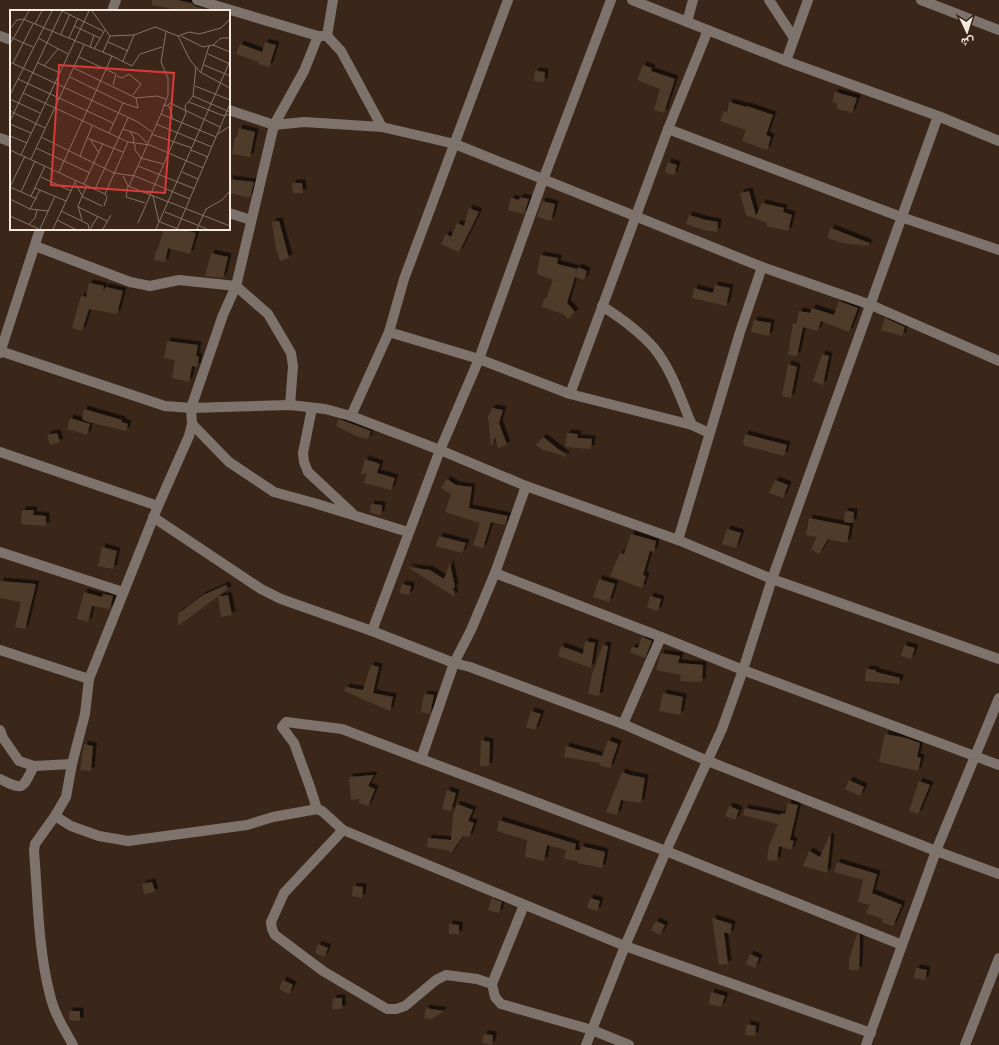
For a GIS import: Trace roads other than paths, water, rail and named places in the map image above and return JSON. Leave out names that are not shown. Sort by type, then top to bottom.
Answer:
[{"type":"street","points":[[112,10],[116,0]]},
{"type":"street","points":[[197,0],[323,36],[341,51],[382,127]]},
{"type":"street","points":[[73,1045],[56,1013],[50,995],[43,955],[34,859],[35,844],[55,816],[66,797],[72,764],[85,714],[89,679],[158,506],[189,436],[192,424],[191,408],[223,315],[236,286],[274,125],[323,36],[332,0]]},
{"type":"street","points":[[351,416],[389,332],[404,279],[508,0]]},
{"type":"street","points":[[372,630],[440,450],[479,359],[543,180],[611,0]]},
{"type":"street","points":[[632,0],[786,61],[938,116],[999,140]]},
{"type":"street","points":[[687,22],[693,0]]},
{"type":"street","points":[[770,0],[794,38]]},
{"type":"street","points":[[786,61],[808,0]]},
{"type":"street","points":[[920,0],[999,30]]},
{"type":"street","points":[[570,394],[634,217],[708,30]]},
{"type":"street","points":[[0,36],[10,40]]},
{"type":"street","points":[[230,110],[274,125],[304,122],[382,127],[455,144],[762,267],[871,305],[999,361]]},
{"type":"street","points":[[586,1045],[625,946],[666,850],[722,729],[743,670],[772,579],[938,116]]},
{"type":"street","points":[[668,128],[901,217],[999,250]]},
{"type":"street","points":[[0,138],[10,142]]},
{"type":"street","points":[[230,213],[252,220]]},
{"type":"street","points":[[40,230],[0,352],[165,406],[191,408],[290,406],[325,409],[351,416],[440,450],[526,486],[678,540],[772,579],[999,659]]},
{"type":"street","points":[[35,246],[130,282],[150,286],[179,280],[236,286],[268,314],[291,353],[293,366],[290,406]]},
{"type":"street","points":[[678,540],[740,332],[762,267]]},
{"type":"street","points":[[602,306],[629,324],[654,349],[671,375],[692,425]]},
{"type":"street","points":[[389,332],[479,359],[570,394],[692,425],[710,433]]},
{"type":"street","points":[[312,408],[303,453],[306,467],[308,472],[355,516]]},
{"type":"street","points":[[192,424],[229,462],[274,492],[408,532]]},
{"type":"street","points":[[0,452],[158,506]]},
{"type":"street","points":[[421,759],[454,663],[471,630],[495,573],[526,486]]},
{"type":"street","points":[[154,517],[261,589],[281,599],[372,630],[454,663],[470,667],[623,724],[708,761],[936,851],[999,874]]},
{"type":"street","points":[[0,552],[123,592]]},
{"type":"street","points":[[495,573],[743,670],[999,765]]},
{"type":"street","points":[[623,724],[661,637]]},
{"type":"street","points":[[0,650],[89,679]]},
{"type":"street","points":[[866,1045],[936,851],[999,698]]},
{"type":"street","points":[[317,809],[294,743],[282,727],[286,722],[342,729],[666,850],[902,945]]},
{"type":"street","points":[[0,730],[3,738],[19,761],[34,766],[72,764]]},
{"type":"street","points":[[0,779],[16,787],[21,786],[25,784],[34,766]]},
{"type":"street","points":[[55,816],[71,826],[99,836],[128,841],[247,825],[273,817],[317,809],[322,811],[343,830],[625,946],[871,1033]]},
{"type":"street","points":[[343,830],[284,893],[271,922],[275,935],[323,971],[387,1010],[396,1010],[406,1006],[436,980],[446,975],[477,979],[492,984]]},
{"type":"street","points":[[524,905],[492,984],[495,997],[501,1004],[592,1030],[629,1045]]},
{"type":"street","points":[[965,1045],[995,979],[999,958]]}]
